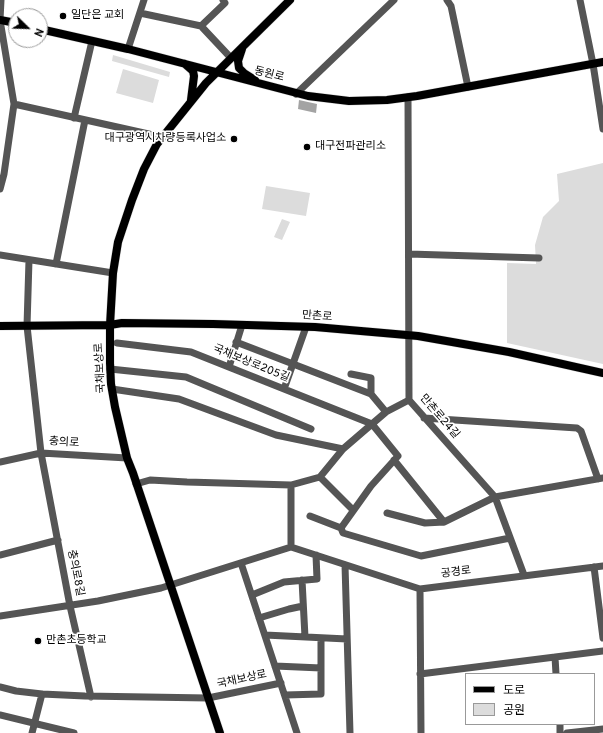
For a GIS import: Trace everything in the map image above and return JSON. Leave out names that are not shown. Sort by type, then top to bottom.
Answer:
[{"type":"main road","name":"국채보상로","points":[[220,733],[128,458],[112,389],[110,369],[110,325],[113,273],[118,242],[132,200],[151,154],[162,137],[216,73],[290,0]]},
{"type":"main road","name":"동원로","points":[[48,31],[184,63],[296,94],[349,101],[387,100],[408,97],[603,62]]},
{"type":"main road","points":[[242,47],[238,61],[239,68],[263,85]]},
{"type":"main road","points":[[184,63],[192,71],[194,76],[191,101]]},
{"type":"main road","name":"만촌로","points":[[0,326],[110,325],[122,323],[306,326],[410,336],[509,352],[603,373]]},
{"type":"street","points":[[0,189],[4,174],[14,104],[0,20],[1,0]]},
{"type":"street","points":[[128,49],[144,0]]},
{"type":"street","points":[[201,26],[225,3],[223,0]]},
{"type":"street","points":[[296,94],[394,0]]},
{"type":"street","points":[[447,0],[450,6],[468,87]]},
{"type":"street","points":[[580,0],[593,64],[603,129]]},
{"type":"street","points":[[140,14],[201,26],[231,58]]},
{"type":"street","points":[[74,118],[92,41]]},
{"type":"street","points":[[408,97],[410,336]]},
{"type":"street","points":[[14,104],[162,137]]},
{"type":"street","points":[[56,264],[85,120]]},
{"type":"street","points":[[409,254],[539,258]]},
{"type":"street","points":[[0,255],[113,273]]},
{"type":"street","points":[[27,326],[29,260]]},
{"type":"street","points":[[229,367],[242,324]]},
{"type":"street","name":"충의로8길","points":[[27,326],[41,453],[70,606],[91,696]]},
{"type":"street","points":[[284,389],[294,365],[306,326]]},
{"type":"street","name":"만촌로24길","points":[[410,336],[409,400],[495,497],[524,576]]},
{"type":"street","points":[[236,342],[371,394],[386,412]]},
{"type":"street","name":"국채보상로205길","points":[[117,343],[191,352],[372,424]]},
{"type":"street","points":[[110,369],[186,377],[311,429]]},
{"type":"street","points":[[351,374],[371,378],[371,394]]},
{"type":"street","points":[[112,389],[179,399],[276,435],[343,449]]},
{"type":"street","points":[[136,484],[150,480],[292,485],[320,477],[343,449],[386,412],[409,400]]},
{"type":"street","points":[[388,513],[425,524],[444,522],[495,497],[601,479],[581,432],[577,428],[424,418]]},
{"type":"street","points":[[341,528],[371,486],[398,456],[372,424]]},
{"type":"street","name":"충의로","points":[[0,462],[41,453],[128,458]]},
{"type":"street","points":[[394,460],[444,522]]},
{"type":"street","points":[[320,477],[353,510]]},
{"type":"street","points":[[0,616],[70,606],[171,586],[291,547],[292,485]]},
{"type":"street","points":[[310,516],[341,528],[343,533],[421,556],[510,538]]},
{"type":"street","points":[[0,555],[58,540]]},
{"type":"street","name":"공경로","points":[[291,547],[420,589],[603,566]]},
{"type":"street","points":[[252,595],[284,582],[317,579],[316,555]]},
{"type":"street","points":[[241,563],[297,733]]},
{"type":"street","points":[[345,565],[350,733]]},
{"type":"street","points":[[594,567],[603,638]]},
{"type":"street","points":[[302,580],[305,637]]},
{"type":"street","points":[[420,589],[421,733]]},
{"type":"street","points":[[259,618],[289,608],[303,606]]},
{"type":"street","points":[[265,635],[347,639]]},
{"type":"street","points":[[285,695],[321,694],[321,638]]},
{"type":"street","points":[[420,674],[603,651]]},
{"type":"street","points":[[555,657],[556,673]]},
{"type":"street","points":[[275,666],[321,668]]},
{"type":"street","points":[[0,680],[1,687],[16,691],[42,694],[208,698]]},
{"type":"street","name":"국채보상로","points":[[208,698],[281,683]]},
{"type":"street","points":[[32,733],[42,694]]},
{"type":"street","points":[[0,715],[74,733]]},
{"type":"street","points":[[567,733],[603,729]]},
{"type":"green space","points":[[113,55],[170,72],[169,77],[112,61]]},
{"type":"green space","points":[[123,69],[159,80],[153,103],[116,93]]},
{"type":"green space","points":[[603,163],[603,364],[507,343],[507,263],[536,264],[535,245],[543,217],[559,201],[557,174]]},
{"type":"green space","points":[[266,186],[310,193],[306,216],[262,209]]},
{"type":"green space","points":[[282,219],[290,222],[282,240],[274,237]]},
{"type":"shaded area","points":[[299,100],[317,104],[316,113],[298,109]]},
{"type":"place","name":"일단은 교회","points":[[63,16]]},
{"type":"place","name":"대구광역시차량등록사업소","points":[[234,139]]},
{"type":"place","name":"대구전파관리소","points":[[307,147]]},
{"type":"place","name":"만촌초등학교","points":[[38,641]]}]
